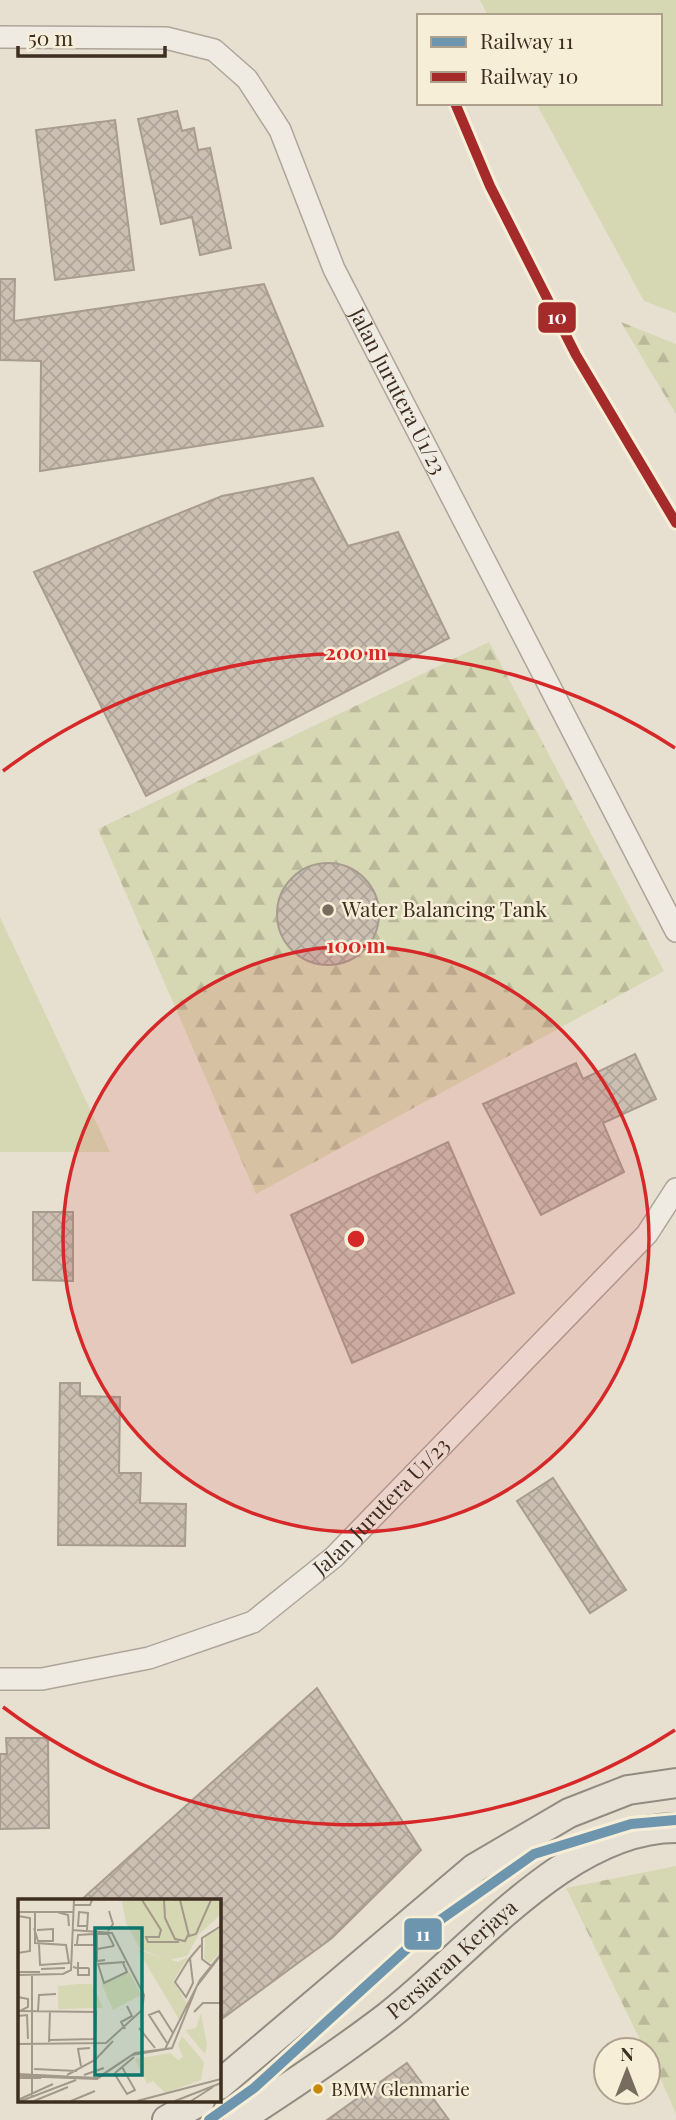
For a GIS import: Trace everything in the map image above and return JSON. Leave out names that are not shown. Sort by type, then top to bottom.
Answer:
[{"type":"main road","points":[[220,2084],[475,1868],[569,1813],[628,1790],[676,1783]]},
{"type":"main road","name":"Persiaran Kerjaya","points":[[238,2120],[388,2016],[508,1912],[581,1855],[611,1840],[656,1828],[676,1828]]},
{"type":"main road","points":[[167,2120],[198,2102]]},
{"type":"street","name":"Jalan Jurutera U1/23","points":[[0,37],[166,38],[214,50],[247,79],[280,130],[334,269],[676,931]]},
{"type":"street","name":"Jalan Jurutera U1/23","points":[[0,1679],[42,1679],[149,1658],[253,1622],[343,1548],[647,1234],[676,1189]]},
{"type":"green space","points":[[480,0],[676,0],[676,313],[644,301],[537,105],[662,105],[662,14],[487,14]]},
{"type":"green space","points":[[621,322],[676,344],[676,414]]},
{"type":"green space","points":[[489,642],[664,971],[256,1194],[98,829]],"holes":[[[324,863],[352,871],[369,885],[377,904],[376,925],[368,943],[353,957],[333,964],[300,956],[283,939],[277,922],[279,899],[284,889],[301,873]]]},
{"type":"green space","points":[[0,917],[110,1152],[0,1152]]},
{"type":"green space","points":[[676,1866],[676,2114],[662,2082],[662,2036],[638,2036],[566,1888]]},
{"type":"building","points":[[177,111],[182,131],[194,128],[198,150],[210,148],[231,248],[200,255],[192,217],[161,224],[138,119]]},
{"type":"building","points":[[115,120],[134,270],[55,280],[36,130]]},
{"type":"building","points":[[0,279],[15,279],[14,321],[264,284],[323,426],[40,471],[41,361],[0,360]]},
{"type":"building","points":[[313,478],[348,546],[398,532],[449,638],[146,796],[34,572],[222,496]]},
{"type":"building","name":"Water Balancing Tank","points":[[328,863],[347,867],[364,878],[375,895],[379,914],[375,933],[364,950],[347,961],[328,965],[309,961],[292,950],[281,933],[277,914],[281,895],[292,878],[309,867]]},
{"type":"building","points":[[635,1054],[656,1099],[603,1123],[624,1172],[541,1215],[483,1104],[576,1063],[583,1079]]},
{"type":"building","points":[[448,1142],[514,1293],[352,1363],[291,1215]]},
{"type":"building","points":[[33,1212],[73,1212],[73,1281],[33,1280]]},
{"type":"building","points":[[60,1383],[80,1383],[80,1396],[120,1397],[119,1473],[141,1473],[140,1503],[186,1504],[185,1546],[58,1545]]},
{"type":"building","points":[[553,1478],[626,1590],[590,1613],[517,1501]]},
{"type":"building","points":[[317,1688],[421,1850],[332,1938],[220,2020],[220,1899],[82,1899]]},
{"type":"building","points":[[6,1738],[48,1738],[49,1828],[0,1829],[0,1754],[7,1754]]},
{"type":"building","points":[[407,2063],[449,2120],[327,2120]]},
{"type":"rail line","name":"10","points":[[456,105],[490,186],[576,355],[676,523]]},
{"type":"rail line","name":"11","points":[[209,2120],[254,2088],[433,1925],[534,1854],[631,1824],[676,1820]]},
{"type":"place","name":"Water Balancing Tank","points":[[328,910]]},
{"type":"place","name":"BMW Glenmarie","points":[[318,2089]]}]
